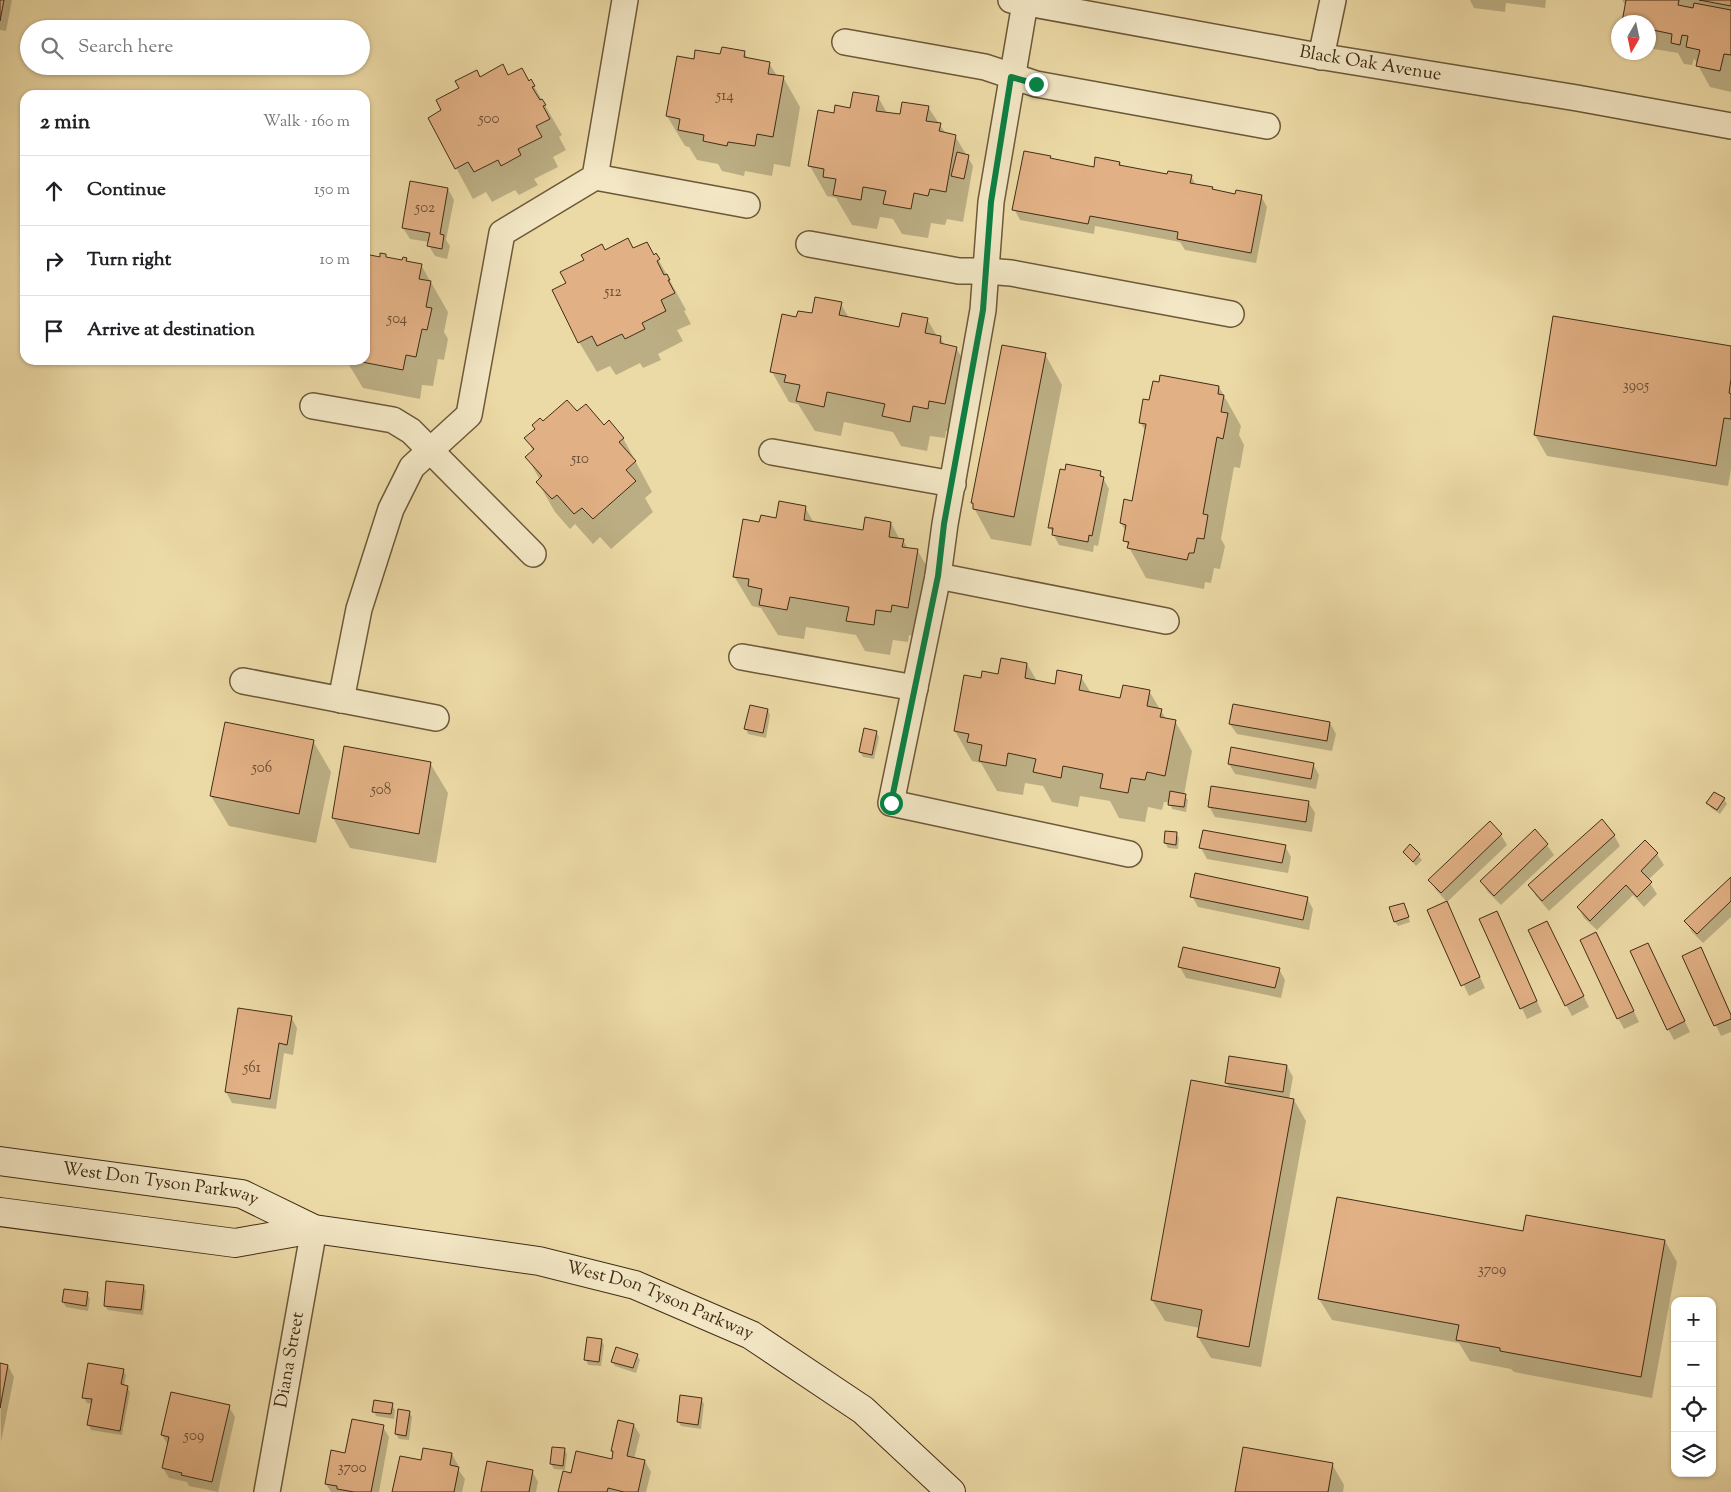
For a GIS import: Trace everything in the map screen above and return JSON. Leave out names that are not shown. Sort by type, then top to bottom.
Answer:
[{"type":"main road","name":"West Don Tyson Parkway","points":[[0,1161],[242,1194],[314,1229],[539,1261],[635,1285],[751,1335],[864,1410],[951,1492]]},
{"type":"main road","name":"West Don Tyson Parkway","points":[[0,1212],[235,1243],[314,1229]]},
{"type":"street","points":[[595,177],[625,0]]},
{"type":"street","points":[[1321,56],[1332,0]]},
{"type":"street","points":[[1018,1],[1011,77],[991,202],[983,310],[953,484],[944,524],[938,576],[891,803],[1129,854]]},
{"type":"street","name":"Black Oak Avenue","points":[[1018,1],[1321,56],[1577,98],[1731,126]]},
{"type":"street","points":[[845,42],[985,67],[1036,84],[1267,126]]},
{"type":"street","points":[[341,700],[359,609],[391,509],[412,467],[469,415],[502,233],[595,177],[747,205]]},
{"type":"street","points":[[809,244],[959,271],[1011,273],[1231,314]]},
{"type":"street","points":[[313,406],[393,420],[411,431],[533,554]]},
{"type":"street","points":[[772,452],[953,484]]},
{"type":"street","points":[[938,576],[1166,621]]},
{"type":"street","points":[[742,657],[915,688]]},
{"type":"street","points":[[243,681],[436,718]]},
{"type":"street","name":"Diana Street","points":[[267,1492],[314,1229]]},
{"type":"building","points":[[0,0],[4,0],[0,21]]},
{"type":"building","points":[[1626,0],[1679,0],[1678,5],[1693,8],[1694,3],[1731,10],[1731,55],[1724,54],[1720,71],[1696,66],[1700,50],[1686,47],[1688,36],[1682,35],[1680,45],[1671,43],[1672,34],[1656,31],[1656,15],[1623,15]]},
{"type":"building","points":[[1699,0],[1731,0],[1731,6]]},
{"type":"building","points":[[722,47],[745,51],[744,57],[770,62],[768,74],[784,76],[773,137],[757,134],[755,146],[728,142],[727,146],[703,141],[704,135],[678,130],[680,119],[666,116],[677,56],[694,59],[695,50],[720,54]]},
{"type":"building","points":[[503,64],[508,75],[522,68],[529,81],[531,79],[535,86],[532,87],[540,100],[542,99],[546,105],[543,106],[550,119],[536,126],[542,137],[518,149],[521,155],[501,166],[498,160],[474,172],[468,162],[455,169],[428,118],[441,110],[436,100],[459,88],[455,81],[477,70],[480,77]]},
{"type":"building","points":[[853,92],[879,96],[876,111],[900,114],[902,102],[929,106],[926,121],[941,123],[939,131],[956,135],[946,192],[930,189],[928,196],[914,193],[911,209],[883,204],[886,191],[863,187],[861,200],[833,195],[836,179],[823,177],[824,169],[808,166],[818,110],[834,113],[835,105],[850,108]]},
{"type":"building","points":[[1024,151],[1094,167],[1095,157],[1120,162],[1119,165],[1167,174],[1168,171],[1192,175],[1190,183],[1213,187],[1212,189],[1235,194],[1236,190],[1262,195],[1251,253],[1177,239],[1178,232],[1090,216],[1088,224],[1012,210]]},
{"type":"building","points":[[957,152],[969,155],[964,179],[951,176]]},
{"type":"building","points":[[410,181],[448,188],[440,234],[444,235],[442,249],[427,246],[430,233],[402,228]]},
{"type":"building","points":[[628,238],[633,248],[647,242],[654,255],[656,253],[660,259],[657,261],[664,275],[667,274],[675,293],[661,300],[666,311],[642,323],[645,329],[625,339],[622,334],[597,346],[592,336],[578,343],[552,290],[566,283],[560,272],[584,260],[581,255],[602,244],[605,250]]},
{"type":"building","points":[[380,253],[386,254],[386,257],[402,260],[403,257],[407,258],[406,261],[422,264],[419,279],[431,281],[426,307],[432,308],[427,330],[422,329],[416,357],[406,355],[403,370],[370,364],[370,255],[380,257]]},
{"type":"building","points":[[815,297],[842,302],[839,315],[899,327],[902,313],[928,318],[925,333],[941,336],[940,343],[957,347],[945,404],[929,401],[928,409],[913,406],[910,422],[882,416],[885,404],[827,392],[824,407],[796,401],[800,385],[784,382],[786,375],[770,372],[782,314],[796,317],[798,311],[812,313]]},
{"type":"building","points":[[1553,316],[1731,346],[1729,393],[1731,394],[1731,419],[1724,418],[1716,466],[1534,435]]},
{"type":"building","points":[[1002,345],[1046,353],[1014,517],[973,509],[973,503],[971,503]]},
{"type":"building","points":[[1160,375],[1219,386],[1218,394],[1224,395],[1221,412],[1228,413],[1223,439],[1217,437],[1203,514],[1208,515],[1204,539],[1197,538],[1194,553],[1189,553],[1187,560],[1127,548],[1129,542],[1123,541],[1126,525],[1120,523],[1124,499],[1132,501],[1146,424],[1139,423],[1143,399],[1149,400],[1153,381],[1159,382]]},
{"type":"building","points":[[567,400],[577,411],[586,404],[604,425],[609,420],[624,438],[619,442],[636,461],[626,470],[636,481],[593,519],[582,508],[574,514],[557,495],[552,499],[536,482],[542,476],[525,457],[534,449],[524,438],[535,429],[532,425],[540,418],[543,421]]},
{"type":"building","points":[[1066,464],[1101,471],[1100,476],[1104,477],[1092,536],[1089,535],[1088,542],[1052,535],[1053,528],[1048,528],[1060,469],[1065,470]]},
{"type":"building","points":[[779,501],[806,506],[804,520],[863,530],[865,517],[891,522],[889,537],[904,539],[902,547],[918,549],[908,608],[892,605],[891,612],[876,610],[874,625],[846,621],[849,607],[790,597],[787,610],[759,605],[762,589],[748,586],[749,579],[733,577],[743,519],[759,522],[761,515],[776,518]]},
{"type":"building","points":[[1001,658],[1027,663],[1025,678],[1055,684],[1057,670],[1082,675],[1079,690],[1120,698],[1123,685],[1150,690],[1147,706],[1162,709],[1160,717],[1176,720],[1165,776],[1147,772],[1145,780],[1131,778],[1128,793],[1100,788],[1103,774],[1063,766],[1061,778],[1033,772],[1036,759],[1008,753],[1006,766],[979,761],[982,745],[967,742],[969,734],[954,731],[964,675],[981,678],[982,671],[998,674]]},
{"type":"building","points":[[1233,704],[1330,722],[1327,741],[1229,724]]},
{"type":"building","points":[[750,705],[768,709],[763,733],[744,729]]},
{"type":"building","points":[[225,722],[314,740],[299,814],[210,796]]},
{"type":"building","points":[[864,728],[877,731],[872,755],[859,752]]},
{"type":"building","points":[[344,746],[431,762],[419,834],[332,818]]},
{"type":"building","points":[[1231,747],[1314,763],[1311,779],[1228,764]]},
{"type":"building","points":[[1211,786],[1309,801],[1306,822],[1208,807]]},
{"type":"building","points":[[1170,791],[1186,794],[1184,807],[1168,805]]},
{"type":"building","points":[[1714,792],[1725,798],[1717,810],[1706,803]]},
{"type":"building","points":[[1602,819],[1615,835],[1542,901],[1528,885]]},
{"type":"building","points":[[1490,821],[1502,834],[1441,893],[1428,880]]},
{"type":"building","points":[[1535,829],[1548,844],[1494,896],[1480,881]]},
{"type":"building","points":[[1203,830],[1286,845],[1282,863],[1199,848]]},
{"type":"building","points":[[1165,831],[1177,832],[1176,845],[1164,843]]},
{"type":"building","points":[[1645,840],[1658,853],[1641,871],[1652,882],[1637,897],[1626,885],[1590,921],[1577,907]]},
{"type":"building","points":[[1410,844],[1420,854],[1413,862],[1403,852]]},
{"type":"building","points":[[1195,873],[1308,897],[1303,920],[1190,897]]},
{"type":"building","points":[[1731,877],[1731,901],[1697,934],[1684,921]]},
{"type":"building","points":[[1447,901],[1480,977],[1461,986],[1427,910]]},
{"type":"building","points":[[1404,903],[1409,917],[1394,922],[1389,907]]},
{"type":"building","points":[[1497,911],[1537,1001],[1520,1009],[1479,919]]},
{"type":"building","points":[[1547,921],[1584,996],[1565,1006],[1528,930]]},
{"type":"building","points":[[1596,932],[1634,1011],[1617,1019],[1580,940]]},
{"type":"building","points":[[1648,943],[1685,1021],[1667,1030],[1630,951]]},
{"type":"building","points":[[1183,947],[1280,968],[1275,988],[1178,967]]},
{"type":"building","points":[[1701,947],[1731,1015],[1731,1019],[1714,1026],[1682,956]]},
{"type":"building","points":[[238,1008],[292,1016],[287,1045],[279,1043],[270,1099],[225,1092]]},
{"type":"building","points":[[1229,1056],[1287,1065],[1283,1092],[1225,1083]]},
{"type":"building","points":[[1191,1080],[1294,1099],[1249,1347],[1197,1337],[1202,1310],[1151,1300]]},
{"type":"building","points":[[1337,1197],[1523,1231],[1526,1215],[1665,1240],[1641,1377],[1500,1351],[1500,1348],[1456,1340],[1459,1325],[1318,1299]]},
{"type":"building","points":[[106,1281],[144,1285],[141,1310],[104,1306]]},
{"type":"building","points":[[64,1289],[88,1292],[86,1306],[62,1302]]},
{"type":"building","points":[[587,1337],[602,1339],[599,1362],[584,1360]]},
{"type":"building","points":[[616,1347],[638,1354],[633,1368],[611,1362]]},
{"type":"building","points":[[0,1363],[8,1365],[0,1408]]},
{"type":"building","points":[[88,1363],[124,1369],[121,1384],[128,1386],[120,1431],[87,1425],[92,1399],[82,1398]]},
{"type":"building","points":[[171,1392],[230,1405],[212,1482],[181,1475],[182,1473],[162,1468],[169,1437],[161,1435]]},
{"type":"building","points":[[680,1395],[702,1398],[698,1425],[677,1422]]},
{"type":"building","points":[[374,1400],[393,1403],[391,1414],[372,1412]]},
{"type":"building","points":[[398,1409],[410,1411],[406,1436],[395,1434]]},
{"type":"building","points":[[352,1419],[384,1425],[371,1492],[354,1492],[337,1489],[337,1486],[325,1484],[331,1450],[345,1453]]},
{"type":"building","points":[[618,1420],[634,1424],[627,1456],[645,1460],[638,1492],[624,1492],[608,1488],[607,1492],[558,1492],[563,1471],[571,1473],[576,1451],[612,1459],[613,1451],[611,1451]]},
{"type":"building","points":[[552,1447],[565,1448],[563,1466],[550,1464]]},
{"type":"building","points":[[1243,1447],[1333,1463],[1328,1492],[1235,1492]]},
{"type":"building","points":[[423,1448],[452,1453],[450,1465],[459,1467],[454,1492],[392,1492],[400,1456],[421,1460]]},
{"type":"building","points":[[487,1461],[533,1470],[529,1492],[481,1492]]},
{"type":"route","points":[[891,803],[938,576],[944,524],[953,484],[983,310],[991,202],[1011,77],[1036,84]]}]
